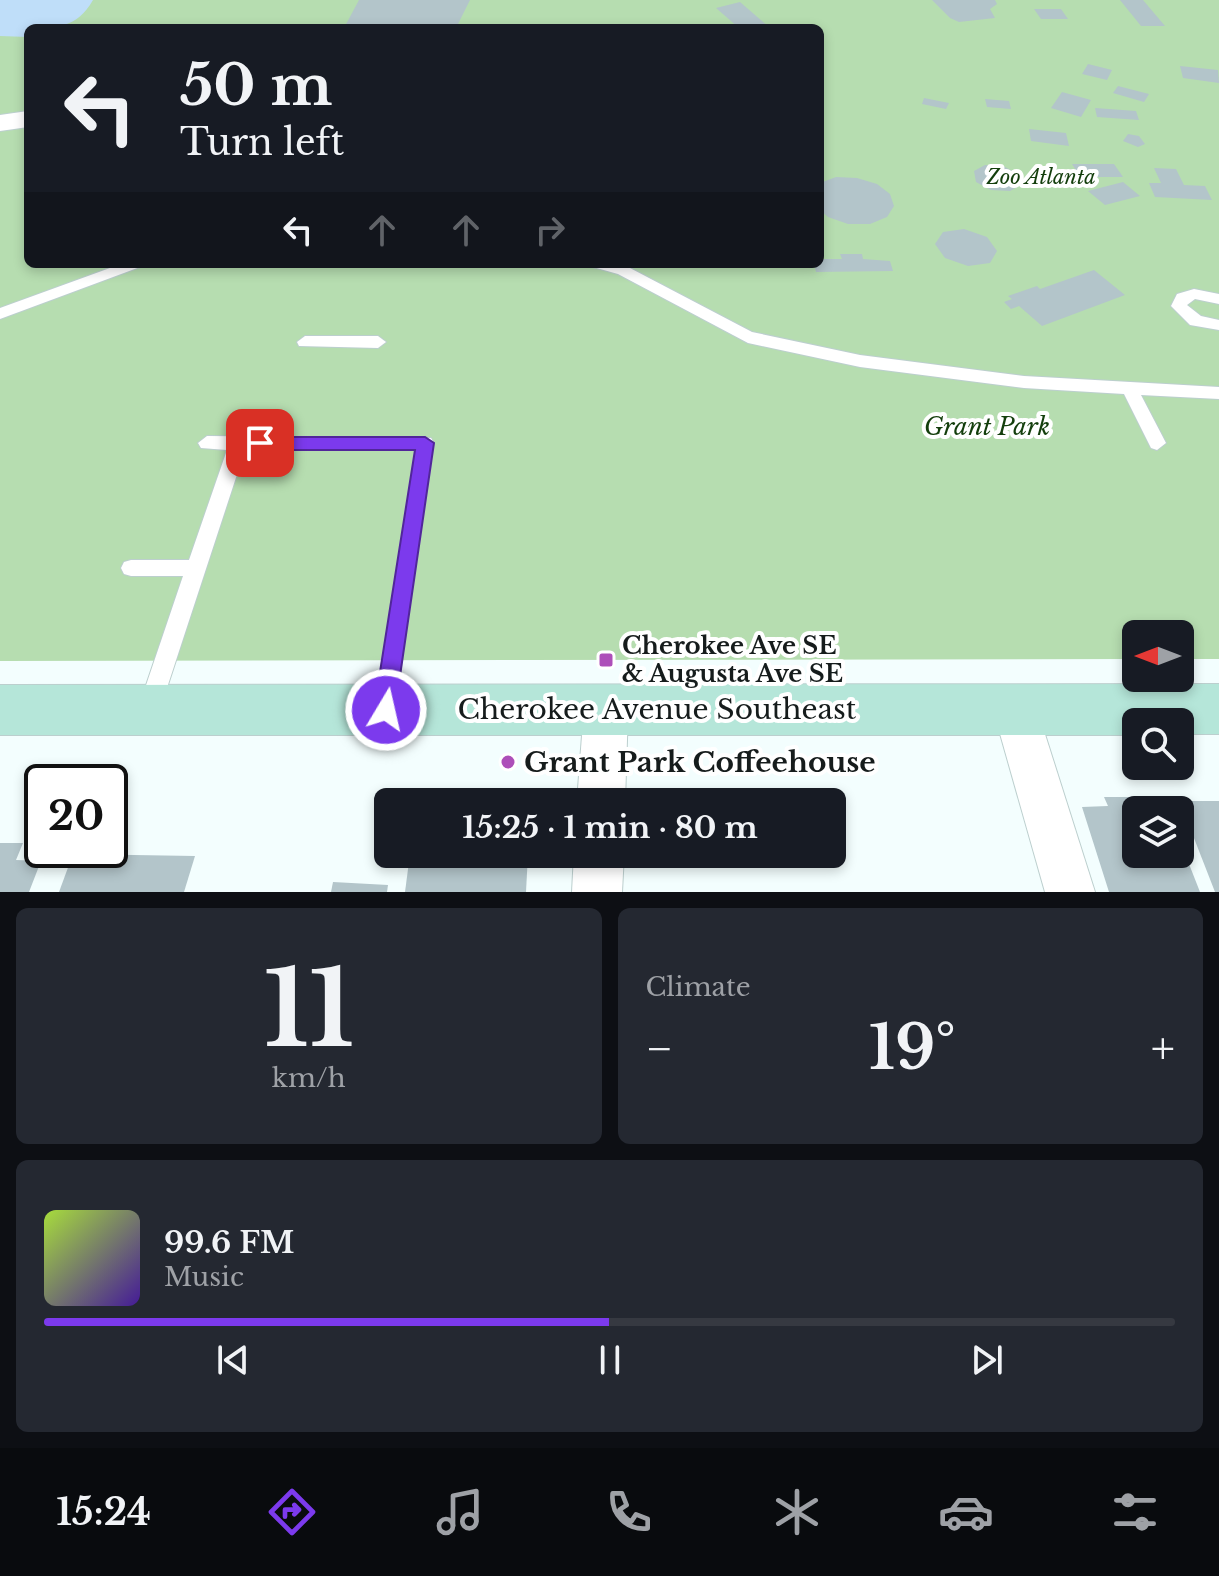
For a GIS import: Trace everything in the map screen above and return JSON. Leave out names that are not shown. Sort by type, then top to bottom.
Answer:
[{"type":"street","points":[[0,123],[24,120]]},
{"type":"street","points":[[602,788],[606,709]]},
{"type":"street","points":[[1015,709],[1070,892]]},
{"type":"street","name":"Cherokee Avenue Southeast","points":[[0,710],[1219,709]]},
{"type":"street","points":[[597,892],[598,868]]},
{"type":"lane","points":[[0,314],[124,268]]},
{"type":"lane","points":[[615,268],[748,337],[860,361],[1024,382],[1219,393]]},
{"type":"lane","points":[[1219,299],[1194,294],[1183,298],[1179,306],[1196,321],[1219,325]]},
{"type":"lane","points":[[305,342],[378,342]]},
{"type":"lane","points":[[1129,387],[1157,443]]},
{"type":"lane","points":[[207,443],[425,443],[386,710]]},
{"type":"lane","points":[[149,710],[238,443]]},
{"type":"lane","points":[[131,568],[196,568]]},
{"type":"green space","name":"Grant Park","points":[[0,0],[1219,0],[1219,659],[1194,659],[1194,620],[1122,620],[1122,659],[0,661]]},
{"type":"water","points":[[0,0],[93,0],[73,21],[65,24],[24,24],[24,37],[0,36]]},
{"type":"building","points":[[359,0],[470,0],[458,24],[346,24]]},
{"type":"building","points":[[932,0],[995,0],[997,4],[990,9],[995,18],[959,22],[950,18]]},
{"type":"building","points":[[1120,0],[1143,0],[1165,26],[1141,26]]},
{"type":"building","points":[[740,2],[765,24],[734,24],[716,8]]},
{"type":"building","points":[[1034,9],[1061,9],[1068,19],[1041,19]]},
{"type":"building","points":[[1088,64],[1112,70],[1107,80],[1082,74]]},
{"type":"building","points":[[1180,66],[1218,70],[1219,83],[1183,78]]},
{"type":"building","points":[[1118,86],[1149,94],[1144,102],[1113,93]]},
{"type":"building","points":[[1062,92],[1091,100],[1081,117],[1051,108]]},
{"type":"building","points":[[924,98],[949,103],[946,109],[922,104]]},
{"type":"building","points":[[985,99],[1009,101],[1011,109],[987,107]]},
{"type":"building","points":[[1095,108],[1136,111],[1139,120],[1097,117]]},
{"type":"building","points":[[1029,129],[1066,133],[1069,146],[1031,141]]},
{"type":"building","points":[[1128,134],[1139,136],[1145,144],[1138,147],[1123,141]]},
{"type":"building","points":[[1072,164],[1114,164],[1123,177],[1080,177]]},
{"type":"building","points":[[985,165],[1003,166],[1018,174],[1021,185],[1010,191],[991,190],[976,182],[974,171]]},
{"type":"building","points":[[1154,168],[1176,169],[1184,185],[1205,186],[1212,200],[1155,197],[1149,183],[1161,183]]},
{"type":"building","points":[[836,177],[857,178],[877,184],[890,194],[894,206],[887,217],[870,224],[848,224],[828,217],[824,214],[824,182]]},
{"type":"building","points":[[1123,182],[1140,196],[1105,205],[1088,191]]},
{"type":"building","points":[[964,229],[987,237],[997,251],[990,263],[968,266],[945,258],[935,244],[943,232]]},
{"type":"building","points":[[840,254],[862,254],[863,259],[890,261],[893,271],[816,272],[815,268],[824,268],[824,259],[842,259]]},
{"type":"building","points":[[1094,270],[1125,295],[1042,326],[1019,306],[1011,309],[1004,302],[1012,299],[1008,296],[1037,286],[1040,289]]},
{"type":"building","points":[[1104,797],[1122,797],[1122,868],[1191,868],[1200,892],[1109,892],[1082,807],[1108,806]]},
{"type":"building","points":[[1194,801],[1219,801],[1219,892],[1215,892],[1194,838]]},
{"type":"building","points":[[0,843],[23,843],[16,860],[24,860],[24,868],[38,868],[29,892],[0,892]]},
{"type":"building","points":[[128,855],[195,856],[184,892],[59,892],[68,868],[128,868]]},
{"type":"building","points":[[408,868],[527,868],[526,892],[405,892]]},
{"type":"building","points":[[333,882],[388,885],[387,892],[331,892]]},
{"type":"place","name":"Cherokee Ave SE & Augusta Ave SE","points":[[606,660]]},
{"type":"place","name":"Grant Park Coffeehouse","points":[[508,762]]},
{"type":"route","points":[[260,443],[425,443],[386,710]]},
{"type":"park label","name":"Zoo Atlanta","points":[[1041,177]]}]
